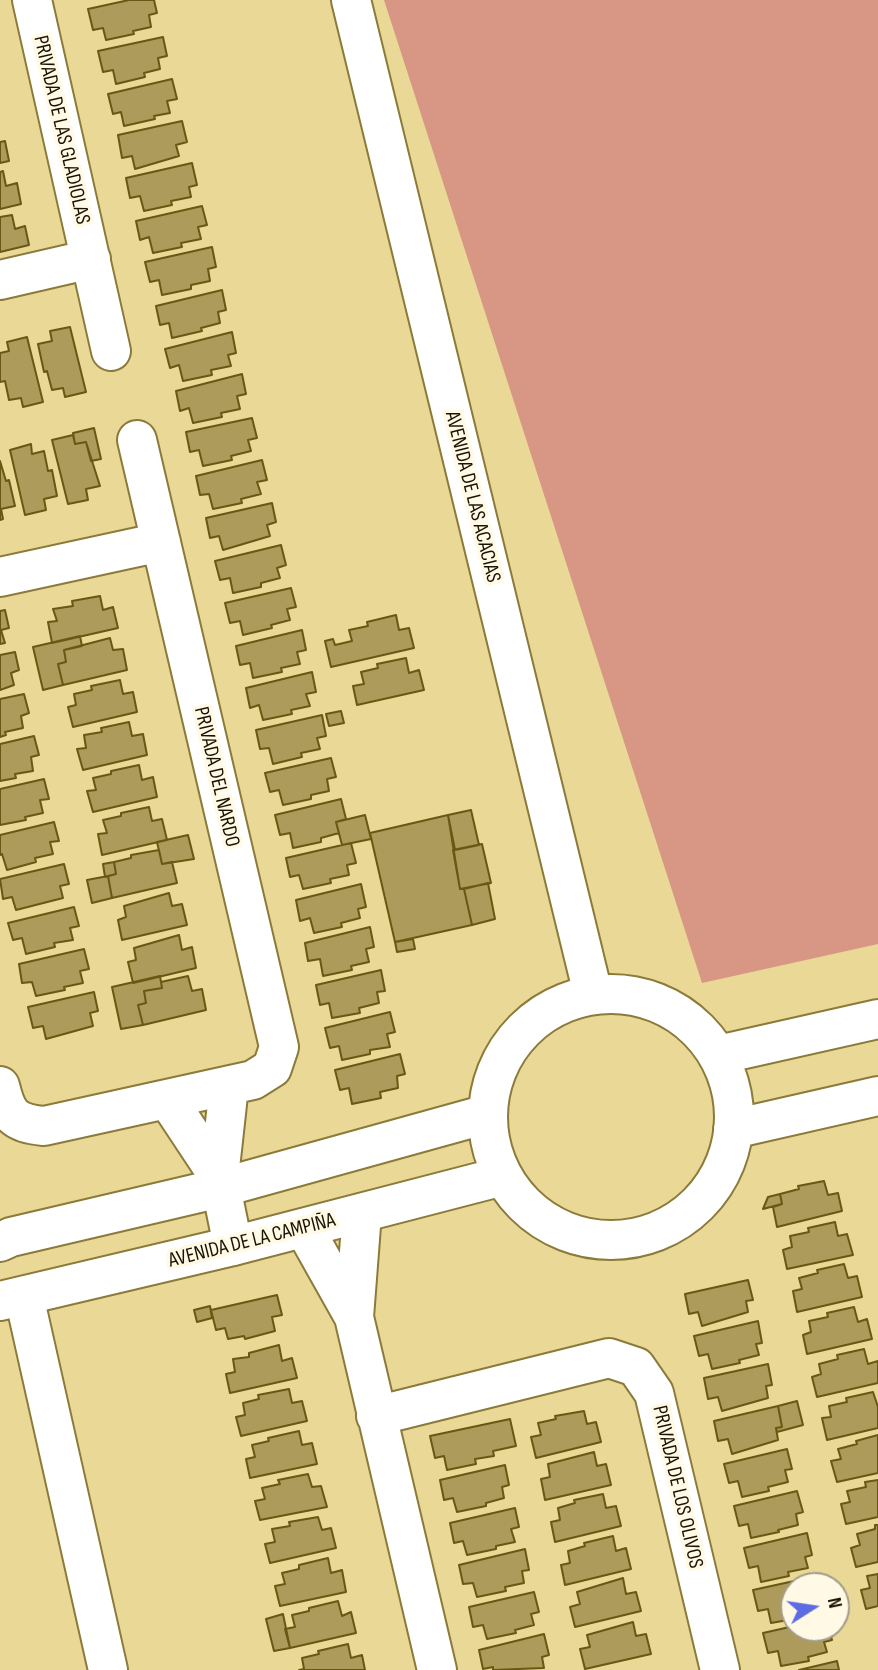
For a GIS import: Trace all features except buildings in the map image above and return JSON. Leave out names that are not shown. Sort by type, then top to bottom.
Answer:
[{"type":"street","name":"PRIVADA DE LAS GLADIOLAS","points":[[32,0],[111,351]]},
{"type":"street","name":"AVENIDA DE LAS ACACIAS","points":[[351,0],[593,994]]},
{"type":"street","points":[[0,280],[91,259]]},
{"type":"street","name":"PRIVADA DEL NARDO","points":[[0,1086],[5,1108],[22,1124],[44,1126],[173,1109],[229,1086],[253,1080],[272,1068],[279,1047],[137,440]]},
{"type":"street","points":[[0,577],[161,542]]},
{"type":"street","points":[[593,994],[630,994],[665,1005],[695,1027],[718,1055],[731,1091],[733,1129],[727,1159],[712,1187],[691,1210],[666,1228],[636,1237],[605,1240],[574,1235],[545,1222],[522,1202],[503,1176],[491,1146],[487,1114],[495,1072],[518,1034],[552,1007],[593,994]]},
{"type":"street","points":[[718,1055],[878,1019]]},
{"type":"street","points":[[229,1086],[219,1182],[233,1246]]},
{"type":"street","points":[[733,1129],[878,1096]]},
{"type":"street","points":[[173,1109],[219,1182]]},
{"type":"street","points":[[0,1241],[487,1114]]},
{"type":"street","name":"AVENIDA DE LA CAMPIÑA","points":[[12,1298],[233,1246],[503,1176]]},
{"type":"street","points":[[354,1317],[362,1213]]},
{"type":"street","points":[[96,1217],[108,1276]]},
{"type":"street","points":[[304,1228],[354,1317],[437,1670]]},
{"type":"street","points":[[12,1298],[108,1670]]},
{"type":"street","name":"PRIVADA DE LOS OLIVOS","points":[[376,1416],[609,1358],[636,1367],[654,1393],[720,1670]]},
{"type":"shaded area","points":[[384,0],[878,0],[878,944],[702,983]]}]
